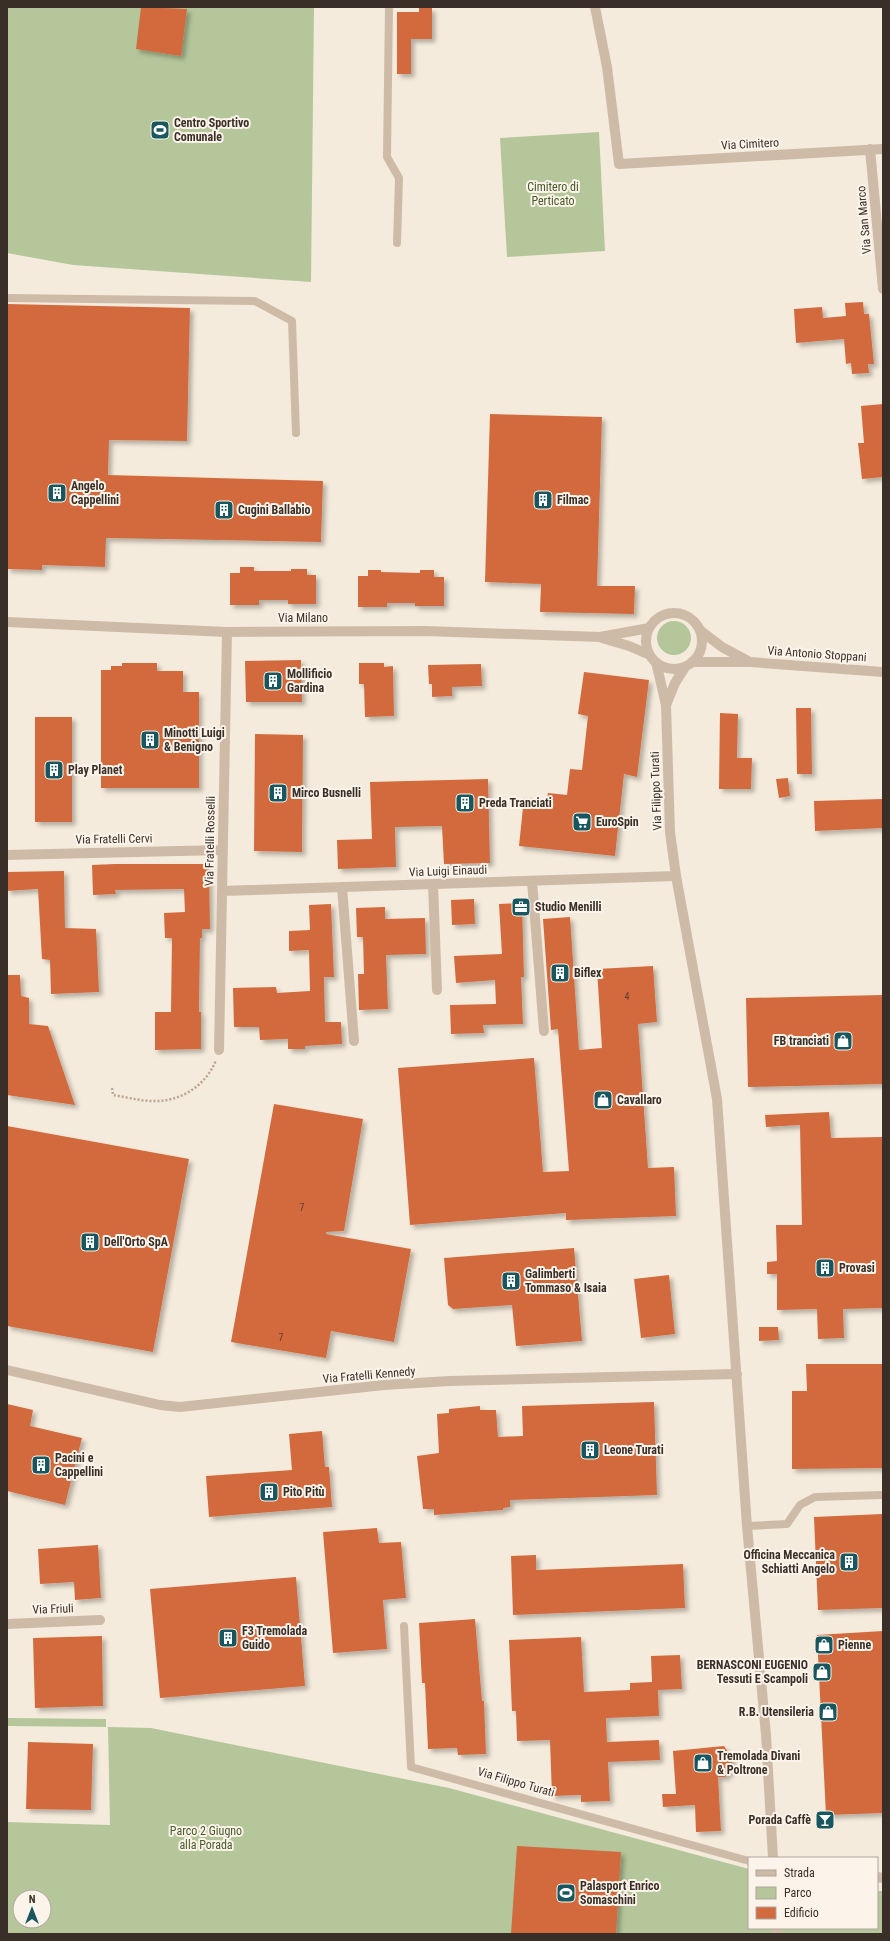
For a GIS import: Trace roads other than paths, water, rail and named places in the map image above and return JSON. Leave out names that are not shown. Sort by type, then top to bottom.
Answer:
[{"type":"street","name":"Via Cimitero","points":[[595,7],[607,67],[619,164],[883,149]]},
{"type":"street","name":"Via San Marco","points":[[870,149],[883,289]]},
{"type":"street","points":[[676,613],[689,617],[696,623],[701,631],[703,639],[702,648],[688,664],[671,669],[653,659],[647,647],[646,637],[649,628],[654,621],[662,615],[676,613]]},
{"type":"street","name":"Via Milano","points":[[7,622],[227,632],[425,631],[600,637],[649,628]]},
{"type":"street","name":"Via Antonio Stoppani","points":[[701,631],[722,647],[750,662]]},
{"type":"street","name":"Via Fratelli Rosselli","points":[[219,1050],[227,632]]},
{"type":"street","name":"Via Milano","points":[[600,637],[629,646],[653,659]]},
{"type":"street","name":"Via Filippo Turati","points":[[653,659],[666,705],[670,832],[676,876],[717,1100],[747,1526],[766,1735],[773,1857]]},
{"type":"street","name":"Via Antonio Stoppani","points":[[688,664],[750,662],[883,672]]},
{"type":"street","name":"Via Filippo Turati","points":[[666,705],[675,683],[688,664]]},
{"type":"street","name":"Via Fratelli Cervi","points":[[7,855],[222,850]]},
{"type":"street","name":"Via Luigi Einaudi","points":[[222,891],[676,876]]},
{"type":"street","points":[[532,881],[544,1030]]},
{"type":"street","points":[[433,884],[437,990]]},
{"type":"street","points":[[342,887],[354,1041]]},
{"type":"street","name":"Via Fratelli Kennedy","points":[[7,1370],[160,1405],[180,1408],[384,1385],[450,1381],[737,1374]]},
{"type":"street","name":"Via Friuli","points":[[7,1624],[100,1620]]},
{"type":"lane","points":[[388,7],[387,157],[399,178],[397,243]]},
{"type":"lane","points":[[7,298],[255,301],[292,321],[296,433]]},
{"type":"lane","points":[[747,1526],[787,1524],[800,1505],[815,1497],[883,1495]]},
{"type":"lane","name":"Via Filippo Turati","points":[[404,1626],[411,1767],[748,1861]]},
{"type":"place","name":"Centro Sportivo Comunale","points":[[160,130]]},
{"type":"place","name":"Angelo Cappellini","points":[[57,493]]},
{"type":"place","name":"Filmac","points":[[543,500]]},
{"type":"place","name":"Cugini Ballabio","points":[[224,510]]},
{"type":"place","name":"Mollificio Gardina","points":[[273,681]]},
{"type":"place","name":"Minotti Luigi & Benigno","points":[[150,740]]},
{"type":"place","name":"Play Planet","points":[[54,770]]},
{"type":"place","name":"Mirco Busnelli","points":[[278,793]]},
{"type":"place","name":"Preda Tranciati","points":[[465,803]]},
{"type":"place","name":"EuroSpin","points":[[582,822]]},
{"type":"place","name":"Studio Menilli","points":[[521,907]]},
{"type":"place","name":"Biflex","points":[[560,973]]},
{"type":"place","name":"FB tranciati","points":[[843,1041]]},
{"type":"place","name":"Cavallaro","points":[[603,1100]]},
{"type":"place","name":"Dell'Orto SpA","points":[[90,1242]]},
{"type":"place","name":"Provasi","points":[[825,1268]]},
{"type":"place","name":"Galimberti Tommaso & Isaia","points":[[511,1281]]},
{"type":"place","name":"Leone Turati","points":[[590,1450]]},
{"type":"place","name":"Pacini e Cappellini","points":[[41,1465]]},
{"type":"place","name":"Pito Pitù","points":[[269,1492]]},
{"type":"place","name":"Officina Meccanica Schiatti Angelo","points":[[849,1562]]},
{"type":"place","name":"F3 Tremolada Guido","points":[[228,1638]]},
{"type":"place","name":"Pienne","points":[[824,1645]]},
{"type":"place","name":"BERNASCONI EUGENIO Tessuti E Scampoli","points":[[822,1672]]},
{"type":"place","name":"R.B. Utensileria","points":[[828,1712]]},
{"type":"place","name":"Tremolada Divani & Poltrone","points":[[703,1763]]},
{"type":"place","name":"Porada Caffè","points":[[825,1820]]},
{"type":"place","name":"Palasport Enrico Somaschini","points":[[566,1893]]},
{"type":"park label","name":"Cimitero di Perticato","points":[[553,194]]},
{"type":"park label","name":"Parco 2 Giugno alla Porada","points":[[206,1838]]}]
